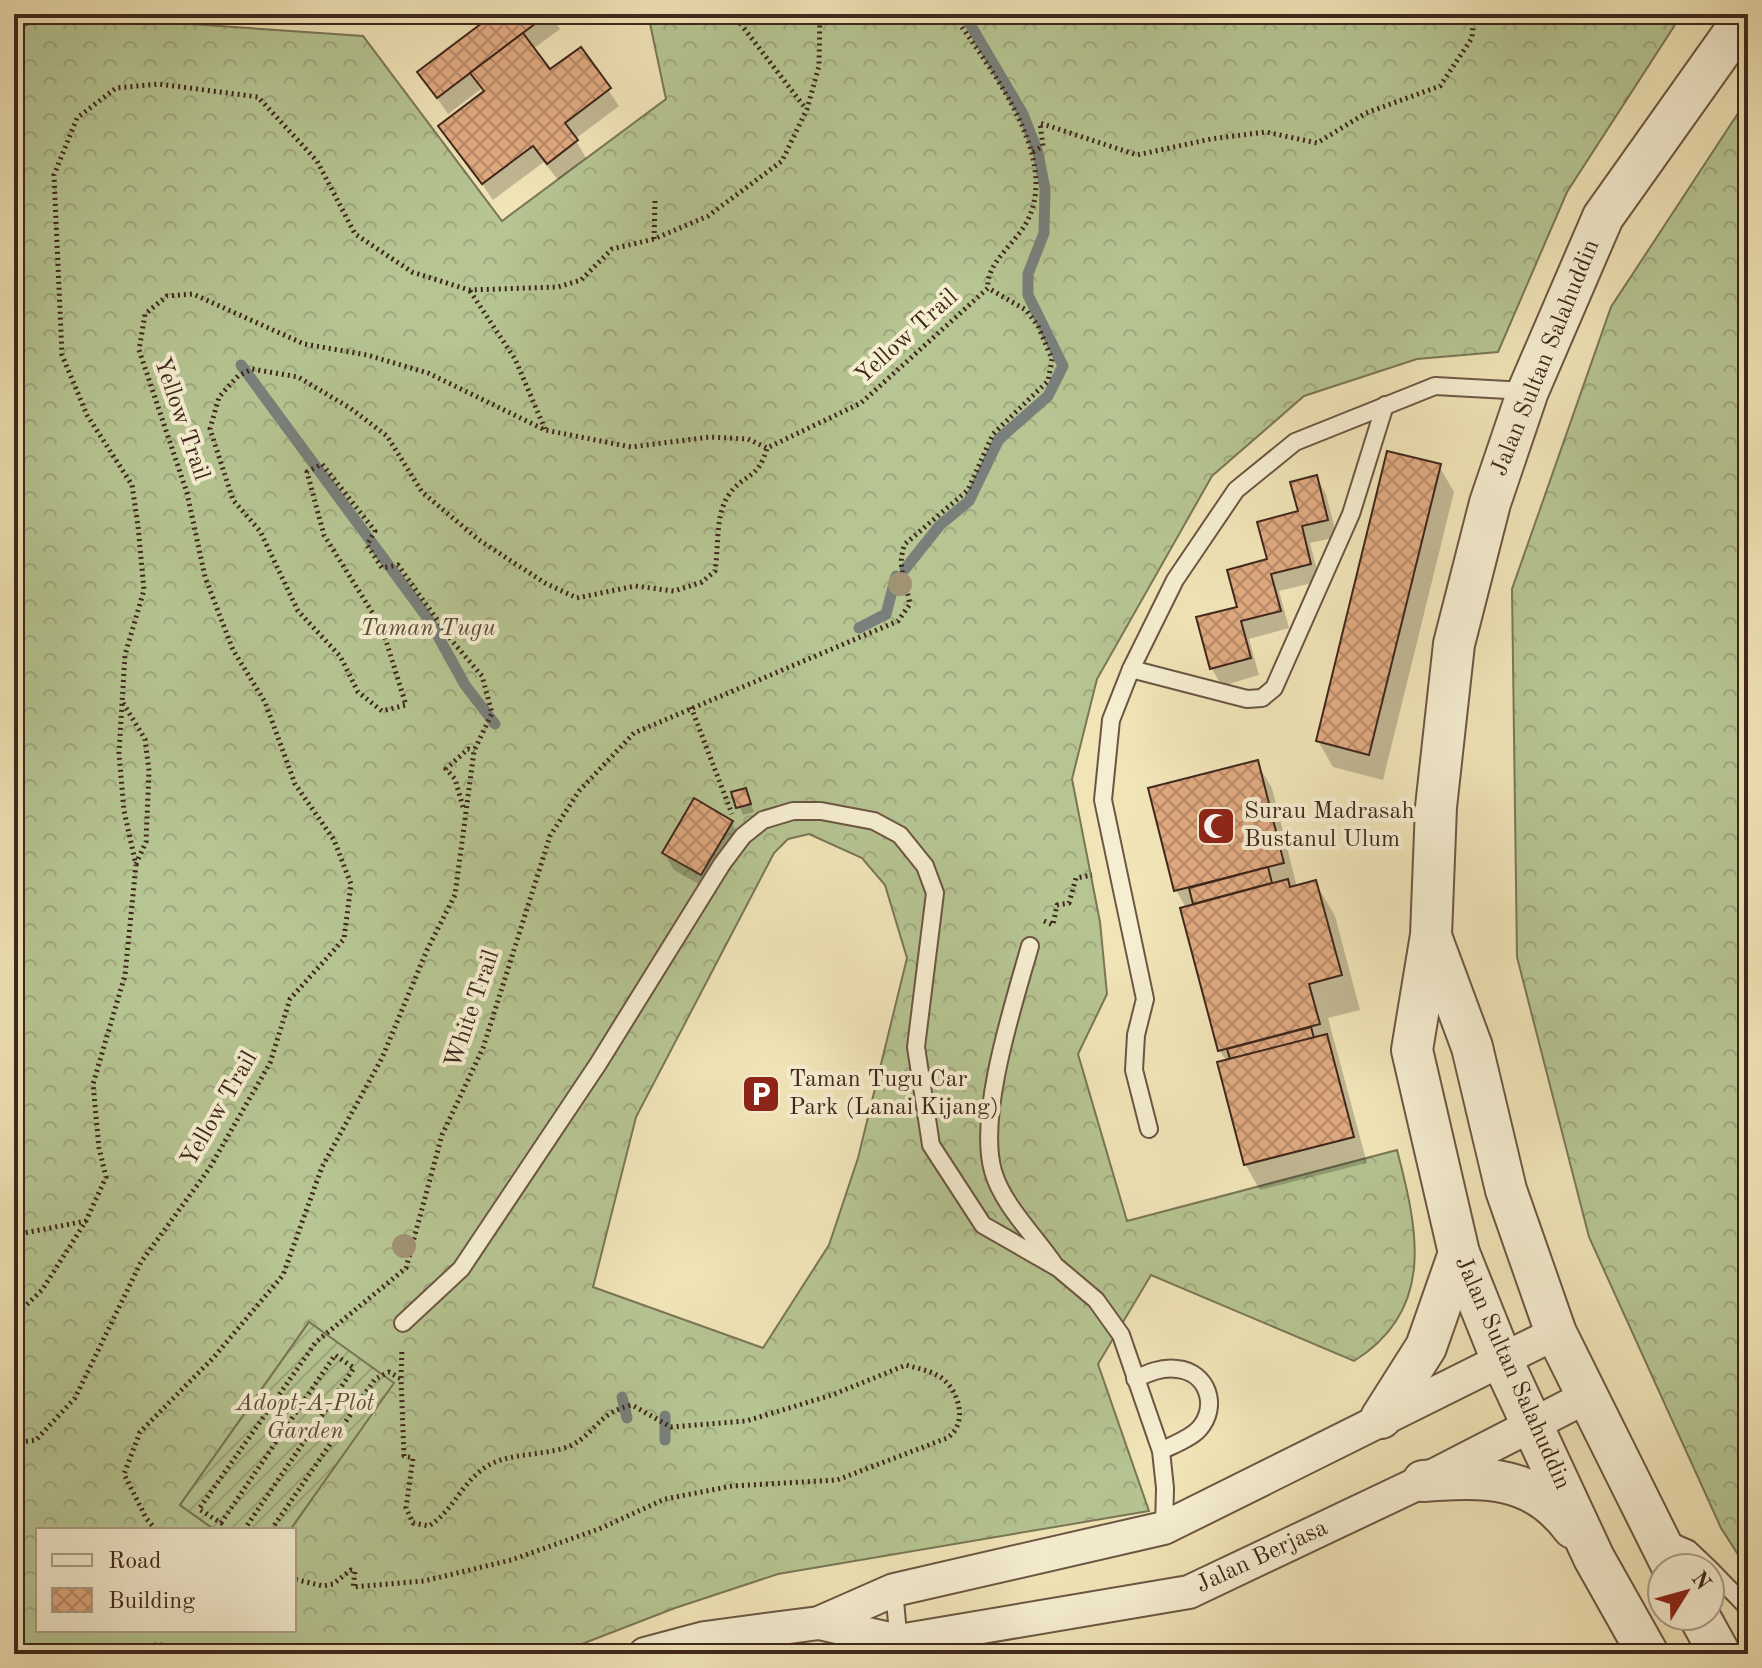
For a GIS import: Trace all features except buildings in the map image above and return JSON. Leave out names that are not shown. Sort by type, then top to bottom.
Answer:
[{"type":"street","name":"Jalan Sultan Salahuddin","points":[[1648,1654],[1594,1558],[1501,1358],[1459,1253],[1412,1050],[1431,935],[1436,807],[1454,644],[1490,503],[1528,391],[1603,217],[1698,88],[1747,14]]},
{"type":"street","name":"Jalan Sultan Salahuddin","points":[[1431,935],[1472,1047],[1506,1190],[1556,1333],[1663,1551]]},
{"type":"street","points":[[1381,1418],[1426,1347],[1459,1253]]},
{"type":"street","name":"Jalan Berjasa","points":[[645,1654],[705,1638],[819,1623],[894,1590],[1164,1528],[1556,1333]]},
{"type":"street","name":"Jalan Berjasa","points":[[819,1623],[900,1647],[1189,1592],[1423,1481],[1586,1397]]},
{"type":"street","points":[[1423,1481],[1484,1477],[1503,1480],[1556,1505],[1594,1558]]},
{"type":"street","points":[[1708,1632],[1720,1654]]},
{"type":"lane","points":[[1149,1129],[1134,1070],[1136,1035],[1145,999],[1103,800],[1111,720],[1131,669],[1175,580],[1236,490],[1295,442],[1435,386],[1528,391]]},
{"type":"lane","points":[[1131,669],[1247,699],[1262,698],[1274,688],[1351,514],[1385,405]]},
{"type":"lane","points":[[403,1323],[461,1269],[598,1064],[722,864],[743,836],[763,820],[793,811],[821,811],[874,821],[900,835],[925,866],[935,893],[916,1047],[931,1145],[983,1225],[1058,1268],[1096,1300],[1121,1335],[1161,1451],[1165,1488],[1164,1528]]},
{"type":"lane","points":[[1030,946],[1007,1030],[990,1123],[993,1171],[1015,1209],[1058,1268]]},
{"type":"lane","points":[[1135,1379],[1155,1370],[1178,1369],[1192,1374],[1207,1387],[1210,1403],[1208,1417],[1197,1432],[1161,1451]]},
{"type":"lane","points":[[1663,1551],[1689,1549],[1692,1552]]},
{"type":"lane","points":[[1726,1586],[1748,1608]]},
{"type":"lane","points":[[894,1590],[900,1647]]},
{"type":"path","points":[[733,14],[807,109]]},
{"type":"path","points":[[136,865],[124,811],[119,753],[125,655],[144,590],[132,485],[87,415],[62,355],[54,175],[77,118],[116,88],[159,84],[258,97],[317,161],[355,234],[412,272],[469,290],[558,287],[581,280],[612,249],[654,239],[708,216],[782,161],[807,109],[819,66],[820,14]]},
{"type":"path","name":"Yellow Trail","points":[[14,1443],[36,1440],[75,1398],[141,1262],[209,1169],[270,1063],[290,999],[344,939],[351,884],[334,840],[295,784],[265,702],[233,650],[205,577],[187,493],[139,350],[145,314],[167,296],[193,294],[304,344],[367,355],[428,373],[545,430],[631,447],[710,437],[748,439],[767,448],[861,403],[988,288],[990,271],[1031,215],[1037,194],[1033,152],[1014,111],[953,14]]},
{"type":"path","points":[[1033,152],[1040,150],[1040,123],[1137,155],[1211,139],[1266,132],[1317,143],[1366,113],[1440,86],[1472,38],[1474,14]]},
{"type":"path","points":[[654,239],[655,201]]},
{"type":"path","name":"White Trail","points":[[245,1528],[354,1368],[335,1355],[221,1523],[199,1509],[316,1342],[406,1268],[442,1135],[483,1048],[550,836],[579,791],[634,733],[898,621],[910,604],[899,557],[905,544],[968,490],[993,434],[1048,381],[1052,359],[1038,326],[1026,310],[988,288]]},
{"type":"path","points":[[469,290],[515,359],[545,430]]},
{"type":"path","points":[[154,1528],[124,1474],[140,1432],[214,1357],[283,1275],[322,1167],[382,1058],[427,950],[455,895],[464,808],[474,751],[492,713],[482,676],[453,642],[398,565],[382,568],[367,545],[375,531],[322,464],[307,472],[324,535],[382,628],[406,705],[382,711],[358,692],[340,656],[298,611],[260,531],[233,500],[210,429],[219,397],[238,376],[252,369],[298,377],[350,408],[387,436],[422,492],[479,540],[545,583],[577,598],[635,586],[674,591],[702,582],[715,571],[720,514],[729,494],[762,468],[767,448]]},
{"type":"path","points":[[14,1317],[42,1290],[86,1221],[106,1177],[99,1148],[93,1084],[125,975],[136,865],[146,842],[144,819],[149,771],[145,739],[123,702]]},
{"type":"path","points":[[691,707],[726,802],[743,836]]},
{"type":"path","points":[[464,808],[455,779],[446,769],[468,749],[474,751]]},
{"type":"path","points":[[1030,946],[1040,919],[1053,925],[1057,905],[1069,903],[1076,878],[1117,870]]},
{"type":"path","points":[[14,1235],[86,1221]]},
{"type":"path","points":[[272,1528],[381,1375],[389,1372],[401,1379],[404,1456],[413,1458],[406,1508],[413,1523],[429,1526],[446,1516],[478,1473],[495,1462],[574,1444],[602,1416],[618,1408],[632,1405],[662,1425],[671,1427],[746,1421],[832,1395],[906,1365],[940,1376],[959,1405],[962,1418],[957,1431],[947,1438],[837,1480],[732,1486],[665,1499],[599,1529],[511,1560],[424,1581],[353,1587],[355,1571],[351,1570],[333,1584],[323,1586],[296,1579]]},
{"type":"path","points":[[132,1654],[145,1645],[174,1647],[182,1654]]},
{"type":"green space","name":"Taman Tugu","points":[[648,14],[1682,14],[1567,192],[1498,352],[1417,359],[1304,396],[1212,476],[1097,679],[1072,779],[1100,922],[1107,994],[1078,1054],[1127,1221],[1397,1150],[1414,1238],[1414,1266],[1409,1293],[1398,1318],[1380,1341],[1354,1361],[1151,1275],[1098,1364],[1149,1511],[778,1574],[675,1608],[556,1654],[14,1654],[14,29],[59,15],[363,36],[502,221],[666,99]],"holes":[[[809,834],[862,858],[885,885],[907,958],[858,1158],[829,1245],[763,1348],[593,1287],[636,1117],[774,853],[788,839]],[[309,1322],[393,1383],[291,1528],[296,1528],[296,1632],[36,1632],[36,1528],[212,1528],[180,1505]]]},
{"type":"green space","points":[[1748,98],[1748,1570],[1721,1528],[1589,1237],[1517,957],[1512,589],[1611,307]]},
{"type":"green space","name":"Adopt-A-Plot Garden","points":[[309,1322],[394,1383],[291,1528],[212,1528],[180,1505]]},
{"type":"waterway","points":[[905,569],[940,525],[969,501],[999,439],[1048,396],[1063,366],[1028,295],[1028,274],[1044,233],[1045,189],[1038,153],[1023,114],[964,14]]},
{"type":"waterway","points":[[241,365],[429,620],[465,685],[495,724]]},
{"type":"waterway","points":[[859,628],[886,614],[896,576]]},
{"type":"waterway","points":[[622,1397],[627,1418]]},
{"type":"waterway","points":[[665,1416],[665,1440]]},
{"type":"place","name":"Surau Madrasah Bustanul Ulum","points":[[1216,826]]},
{"type":"place","name":"Taman Tugu Car Park (Lanai Kijang)","points":[[761,1094]]}]
